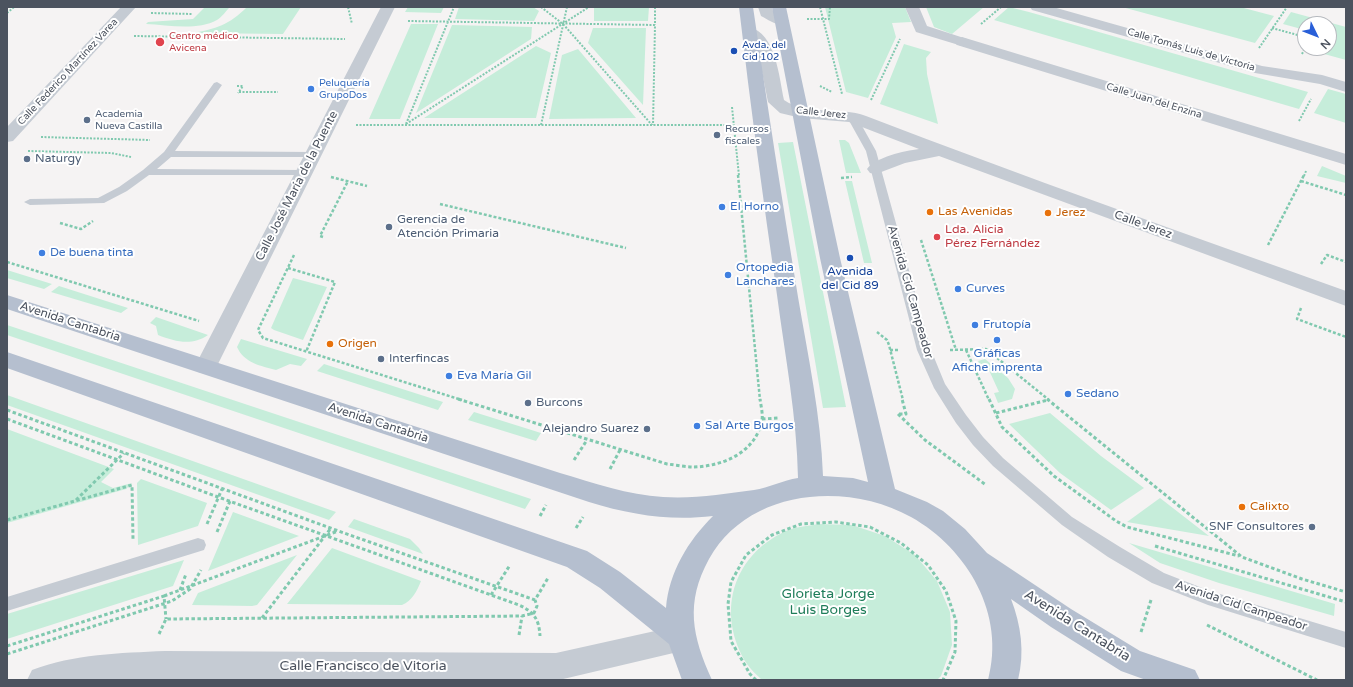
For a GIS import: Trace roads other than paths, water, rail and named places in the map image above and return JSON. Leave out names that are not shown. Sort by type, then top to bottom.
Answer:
[{"type":"main road","points":[[746,7],[790,314],[805,404],[811,452],[811,486]]},
{"type":"main road","points":[[781,14],[830,258],[884,495]]},
{"type":"main road","name":"Avenida Cantabria","points":[[7,302],[626,503],[665,508],[680,508],[756,500]]},
{"type":"main road","points":[[7,360],[577,559],[610,580],[682,637]]},
{"type":"main road","points":[[697,680],[692,672],[682,637],[680,606],[685,579],[696,554],[712,532],[732,514],[756,500],[782,490],[811,486],[848,487],[884,495],[919,510],[950,532],[976,558],[996,592],[1007,629],[1007,668],[1003,680]]},
{"type":"main road","name":"Avenida Cantabria","points":[[976,558],[1061,618],[1131,661],[1185,680]]},
{"type":"street","name":"Calle Federico Martínez Varea","points":[[7,137],[129,7]]},
{"type":"street","name":"Calle José María de la Puente","points":[[206,366],[388,7]]},
{"type":"street","points":[[765,7],[766,13],[781,14]]},
{"type":"street","points":[[912,7],[921,29],[962,42]]},
{"type":"street","name":"Calle Tomás Luis de Victoria","points":[[1037,7],[1261,70],[1322,80],[1346,87]]},
{"type":"street","name":"Calle Jerez","points":[[749,31],[764,46],[776,102],[786,108],[801,113],[852,117],[940,151],[1346,299]]},
{"type":"street","name":"Calle Juan del Enzina","points":[[962,42],[1346,160]]},
{"type":"street","name":"Calle Jerez","points":[[876,170],[900,158],[940,151]]},
{"type":"street","name":"Calle Francisco de Vitoria","points":[[42,680],[59,675],[104,668],[144,666],[556,667],[682,637]]},
{"type":"lane","points":[[30,202],[100,201],[124,189],[168,154],[217,85]]},
{"type":"lane","name":"Avenida Cid Campeador","points":[[852,117],[872,151],[924,350],[939,385],[961,419],[978,441],[998,462],[1067,521],[1114,552],[1158,578],[1208,598],[1346,640]]},
{"type":"lane","points":[[168,154],[313,155]]},
{"type":"lane","points":[[147,172],[304,173]]},
{"type":"lane","points":[[7,604],[198,545]]},
{"type":"place","name":"Centro médico Avicena","points":[[160,42]]},
{"type":"place","name":"Avda. del Cid 102","points":[[734,51]]},
{"type":"place","name":"Peluquería GrupoDos","points":[[311,89]]},
{"type":"place","name":"Academia Nueva Castilla","points":[[87,120]]},
{"type":"place","name":"Recursos fiscales","points":[[717,135]]},
{"type":"place","name":"Naturgy","points":[[27,159]]},
{"type":"place","name":"El Horno","points":[[722,207]]},
{"type":"place","name":"Las Avenidas","points":[[930,212]]},
{"type":"place","name":"Jerez","points":[[1048,213]]},
{"type":"place","name":"Gerencia de Atención Primaria","points":[[389,227]]},
{"type":"place","name":"Lda. Alicia Pérez Fernández","points":[[937,237]]},
{"type":"place","name":"De buena tinta","points":[[42,253]]},
{"type":"place","name":"Avenida del Cid 89","points":[[850,258]]},
{"type":"place","name":"Ortopedia Lanchares","points":[[728,275]]},
{"type":"place","name":"Curves","points":[[958,289]]},
{"type":"place","name":"Frutopía","points":[[975,325]]},
{"type":"place","name":"Gráficas Afiche imprenta","points":[[997,340]]},
{"type":"place","name":"Origen","points":[[330,344]]},
{"type":"place","name":"Interfincas","points":[[381,359]]},
{"type":"place","name":"Eva María Gil","points":[[449,376]]},
{"type":"place","name":"Sedano","points":[[1068,394]]},
{"type":"place","name":"Burcons","points":[[528,403]]},
{"type":"place","name":"Sal Arte Burgos","points":[[697,426]]},
{"type":"place","name":"Alejandro Suarez","points":[[647,429]]},
{"type":"place","name":"Calixto","points":[[1242,507]]},
{"type":"place","name":"SNF Consultores","points":[[1312,527]]},
{"type":"park label","name":"Glorieta Jorge Luis Borges","points":[[828,602]]}]
